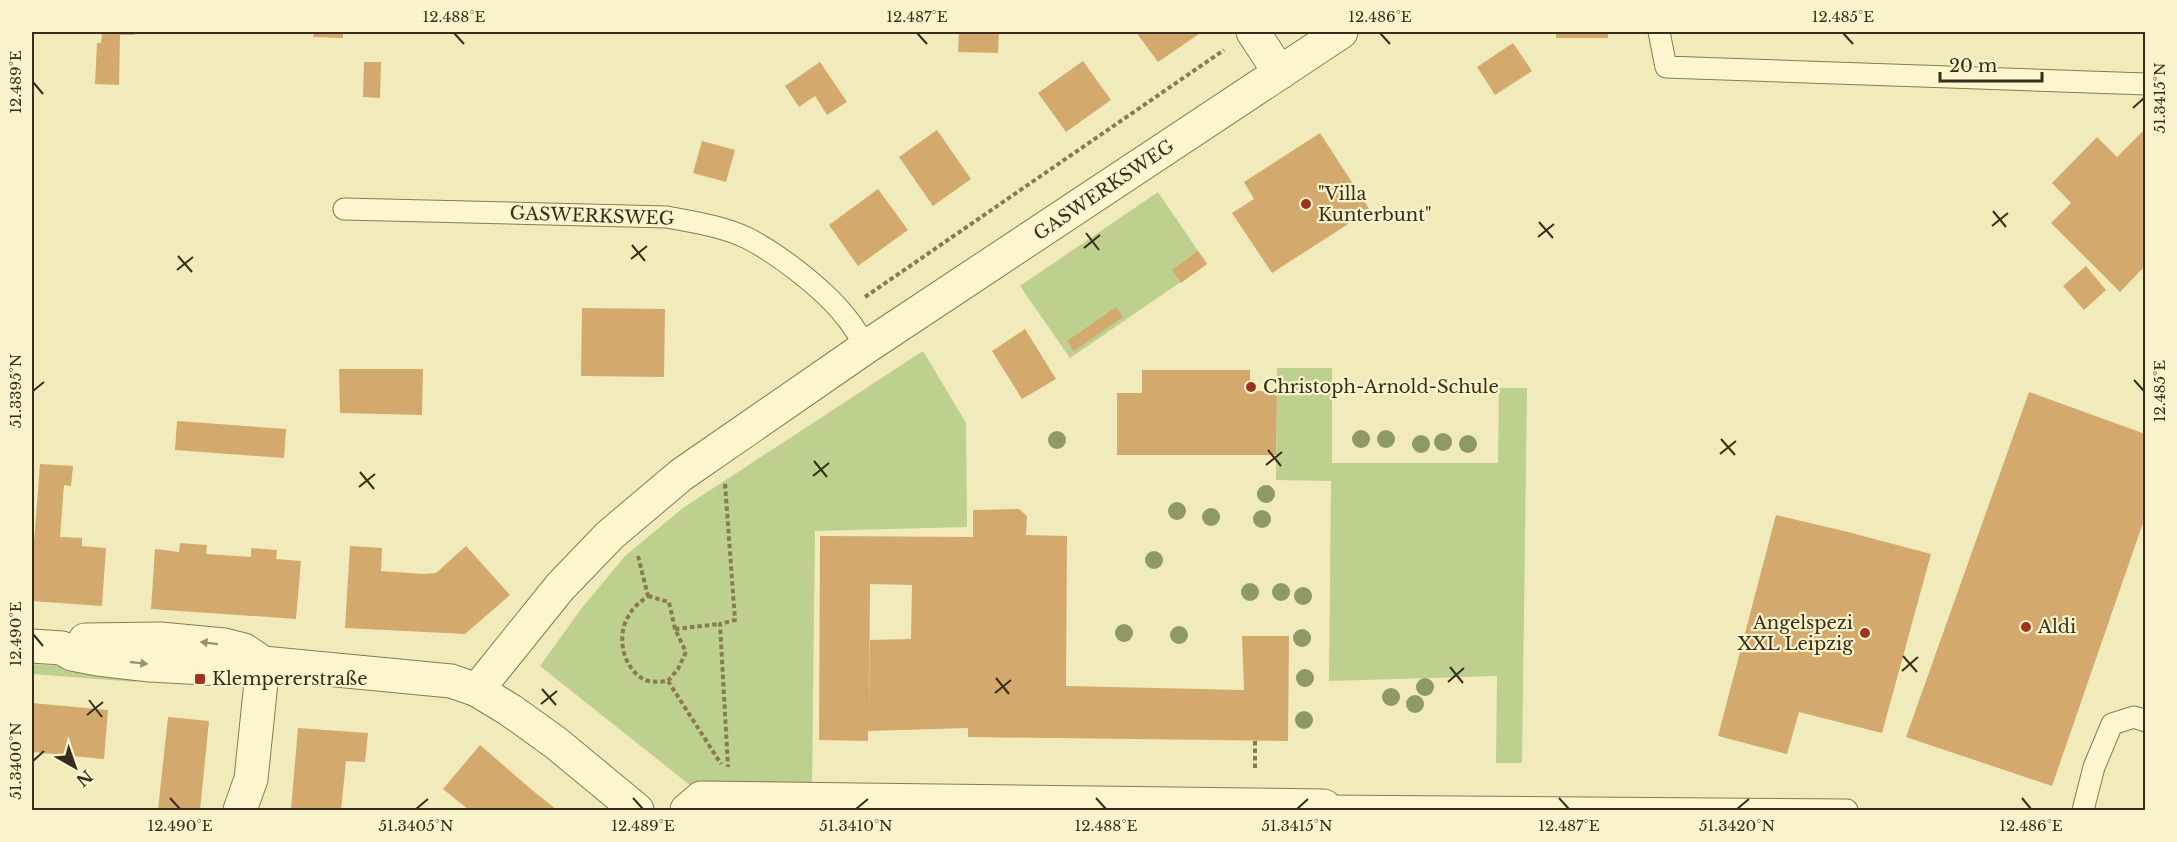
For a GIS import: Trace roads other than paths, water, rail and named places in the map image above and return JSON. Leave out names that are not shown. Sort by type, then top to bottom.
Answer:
[{"type":"street","name":"GASWERKSWEG","points":[[477,690],[560,587],[610,535],[681,475],[866,347],[1341,32]]},
{"type":"street","points":[[1242,38],[1280,72]]},
{"type":"street","points":[[47,647],[72,641],[136,639],[183,641],[224,645],[244,650],[263,663],[452,681],[490,696],[556,744],[637,810]]},
{"type":"street","points":[[240,810],[251,779],[263,663]]},
{"type":"street","points":[[687,810],[700,798],[1324,806]]},
{"type":"lane","points":[[1659,32],[1666,68],[2145,84]]},
{"type":"lane","name":"GASWERKSWEG","points":[[344,209],[666,217],[710,225],[746,238],[805,277],[842,313],[866,347]]},
{"type":"lane","points":[[2083,810],[2094,767],[2112,724],[2134,717],[2145,721]]},
{"type":"lane","points":[[1324,806],[1846,810]]},
{"type":"place","name":"\"Villa Kunterbunt\"","points":[[1306,204]]},
{"type":"place","name":"Christoph-Arnold-Schule","points":[[1251,387]]},
{"type":"place","name":"Aldi","points":[[2026,627]]},
{"type":"place","name":"Angelspezi XXL Leipzig","points":[[1865,633]]},
{"type":"place","name":"Klempererstraße","points":[[200,679]]}]
